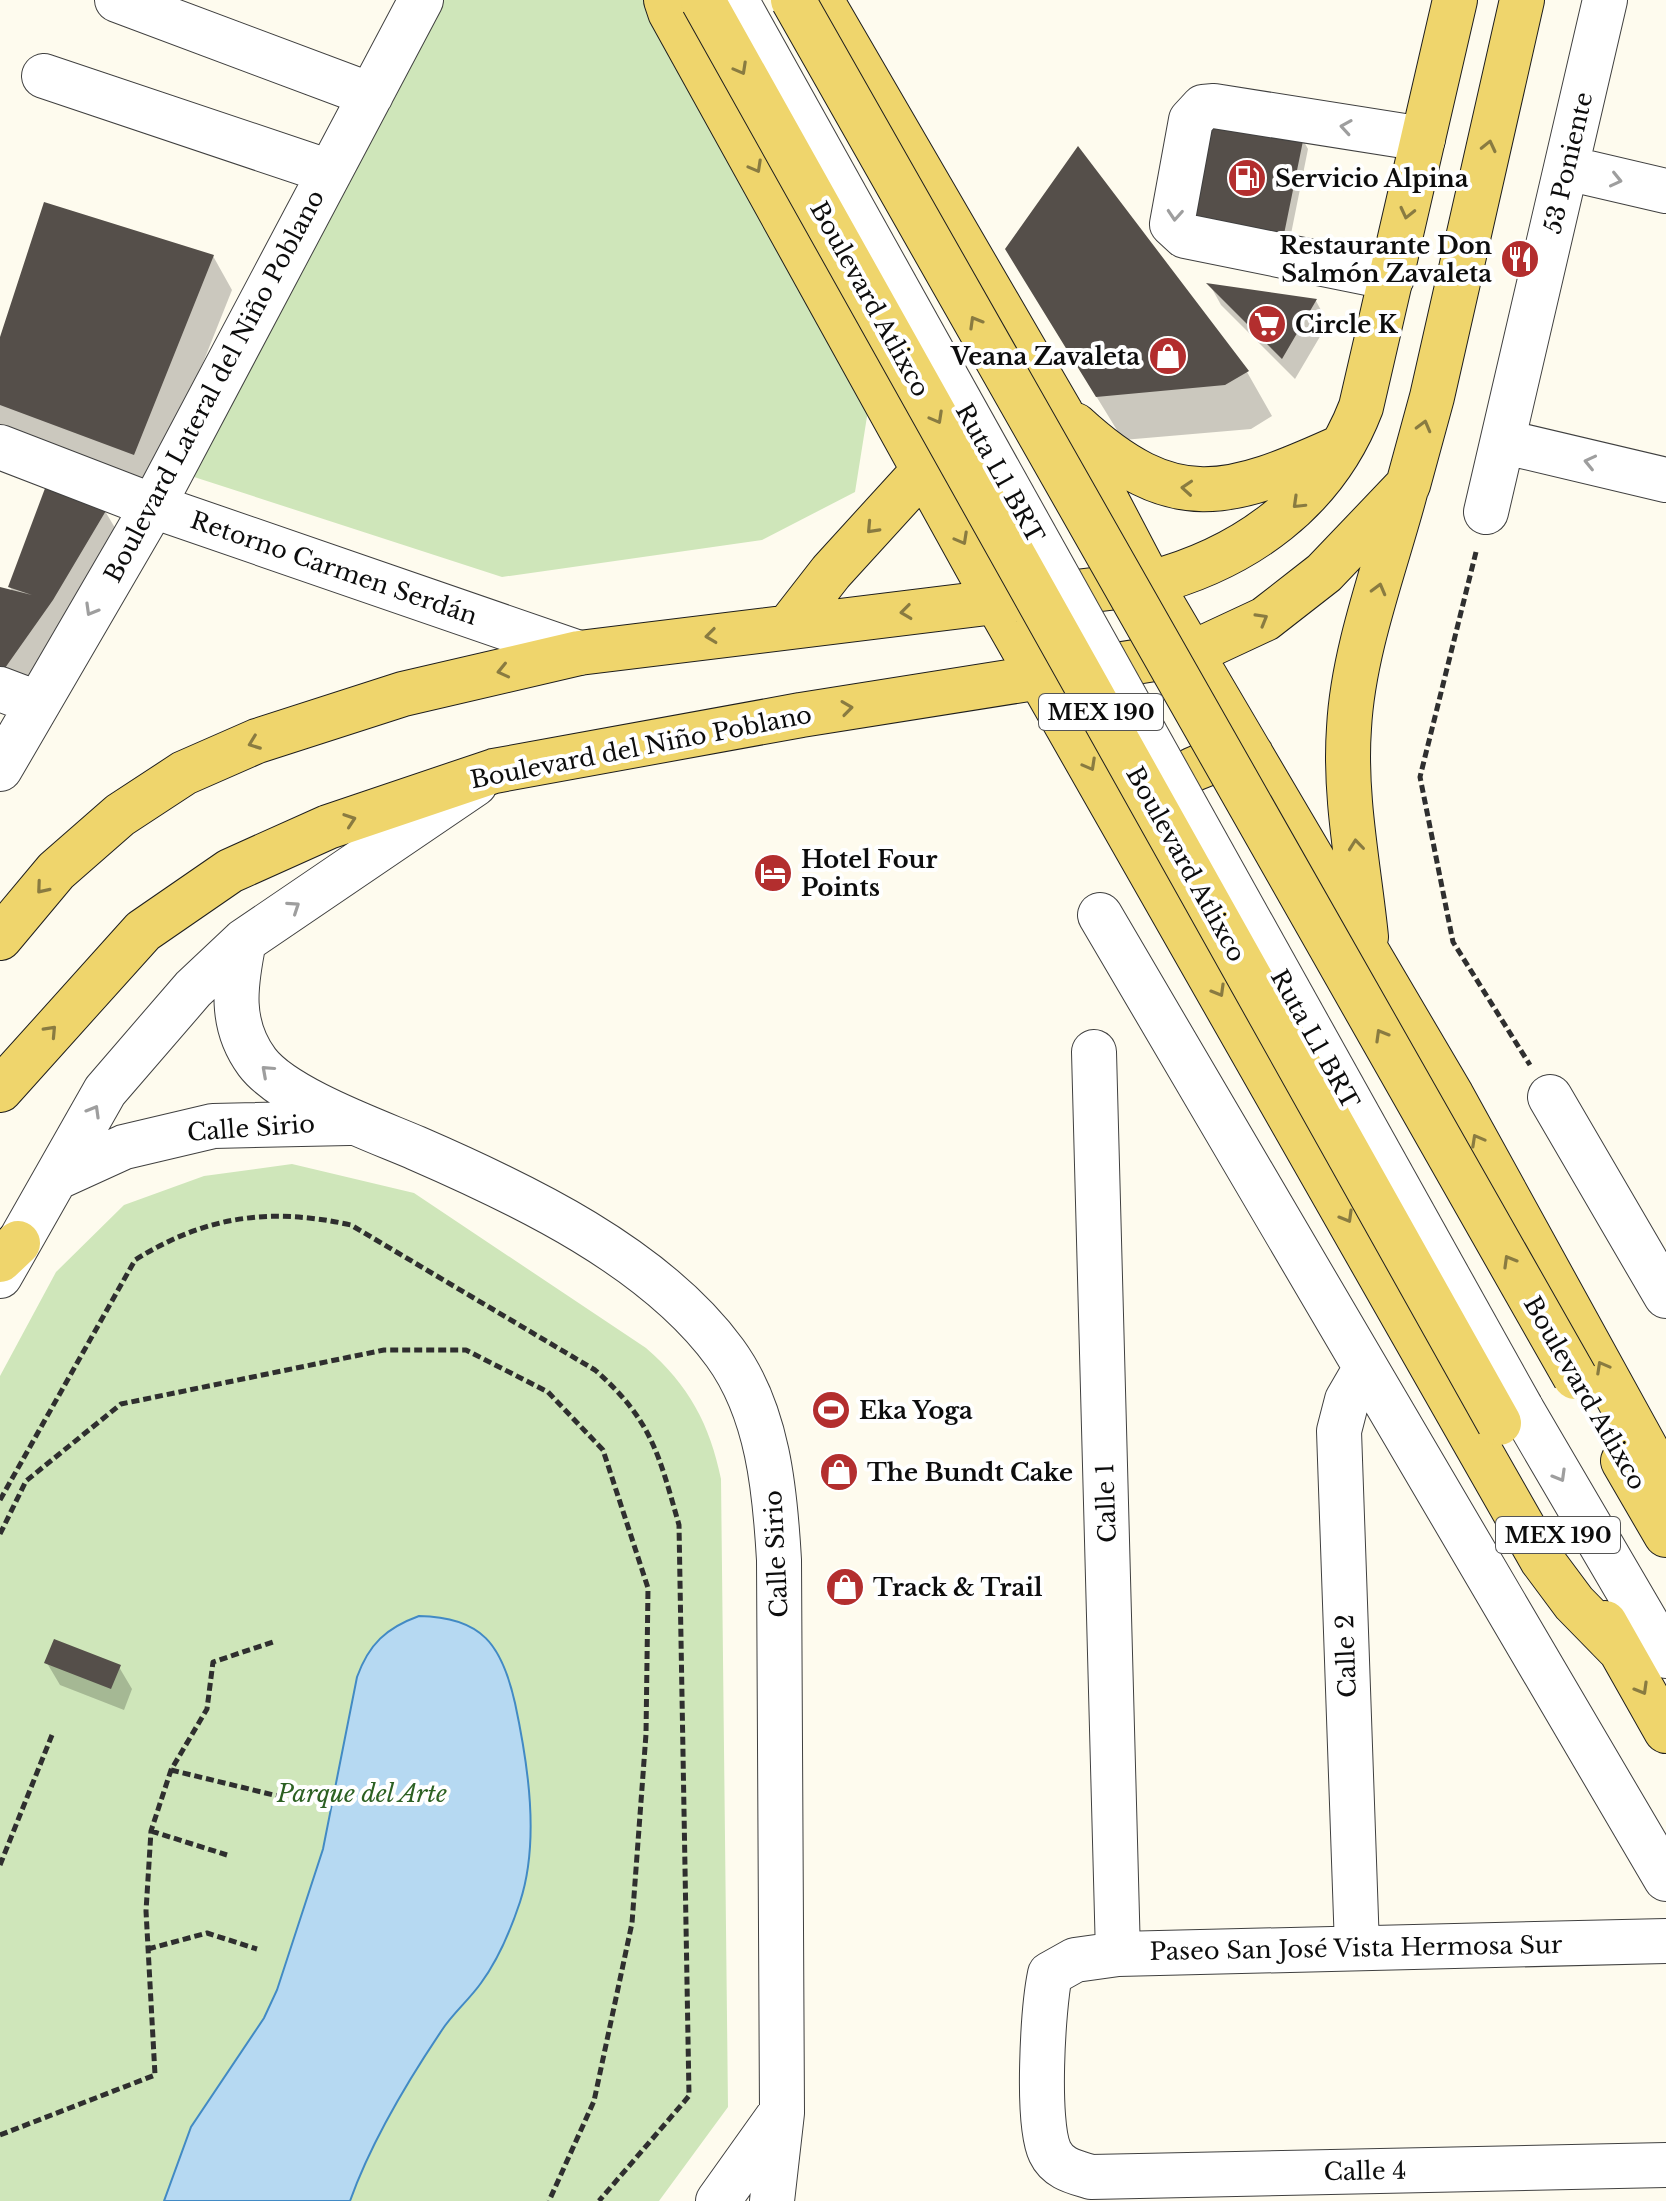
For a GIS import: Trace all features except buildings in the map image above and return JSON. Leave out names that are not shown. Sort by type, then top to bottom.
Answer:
[{"type":"main road","points":[[666,0],[996,601],[1542,1560],[1574,1603],[1618,1648]]},
{"type":"main road","name":"Boulevard Atlixco","points":[[703,0],[1535,1400],[1666,1535]]},
{"type":"main road","name":"Boulevard Atlixco","points":[[793,0],[1535,1400],[1618,1648],[1666,1731]]},
{"type":"main road","points":[[821,0],[1060,411],[1150,583],[1460,1109],[1666,1485]]},
{"type":"main road","points":[[0,938],[56,871],[120,815],[184,773],[257,741],[403,694],[579,653],[1150,583],[1213,562],[1262,534],[1306,496],[1352,431],[1367,386],[1455,0]]},
{"type":"main road","points":[[1368,951],[1349,779],[1349,728],[1356,674],[1432,397],[1522,0]]},
{"type":"main road","points":[[924,470],[962,490],[998,493],[1030,475],[1041,462],[1060,411]]},
{"type":"main road","points":[[1060,411],[1103,450],[1143,477],[1188,490],[1262,481],[1341,447]]},
{"type":"main road","points":[[789,626],[831,572],[924,470]]},
{"type":"main road","name":"Boulevard del Niño Poblano","points":[[1,1085],[143,931],[230,871],[328,827],[494,771],[801,715],[1192,653],[1265,619],[1324,573],[1408,485]]},
{"type":"main road","points":[[1127,828],[1141,808],[1178,776],[1201,764],[1251,754]]},
{"type":"street","points":[[117,0],[371,95]]},
{"type":"street","name":"Boulevard Lateral del Niño Poblano","points":[[0,769],[18,696],[153,506],[421,0]]},
{"type":"street","name":"Ruta L1 BRT","points":[[736,0],[1535,1400],[1666,1597]]},
{"type":"street","name":"Ruta L1 BRT","points":[[762,0],[1535,1400],[1666,1656]]},
{"type":"street","name":"53 Poniente","points":[[1486,512],[1505,442],[1605,0]]},
{"type":"street","points":[[44,76],[330,172]]},
{"type":"street","points":[[1392,278],[1179,233],[1172,224],[1191,120],[1203,107],[1214,106],[1423,139]]},
{"type":"street","points":[[1567,168],[1666,191]]},
{"type":"street","points":[[1505,442],[1666,480]]},
{"type":"street","name":"Retorno Carmen Serdán","points":[[0,447],[153,506],[579,653]]},
{"type":"street","points":[[6,1260],[105,1091],[155,1030],[244,941],[494,771]]},
{"type":"street","points":[[1100,915],[1666,1879]]},
{"type":"street","name":"Calle Sirio","points":[[244,941],[235,983],[235,1011],[243,1038],[259,1065],[289,1089],[482,1177],[599,1242],[685,1306],[727,1355],[756,1414],[774,1489],[779,1560],[782,2113],[772,2201]]},
{"type":"street","name":"Calle 1","points":[[1094,1052],[1118,1954]]},
{"type":"street","points":[[1550,1097],[1666,1296]]},
{"type":"street","name":"Calle Sirio","points":[[56,1178],[124,1147],[213,1126],[258,1122],[359,1123]]},
{"type":"street","name":"Calle 2","points":[[1357,1947],[1339,1443],[1347,1400],[1365,1369]]},
{"type":"street","name":"Paseo San José Vista Hermosa Sur","points":[[1065,2169],[1050,2154],[1044,2127],[1044,2001],[1050,1974],[1075,1960],[1118,1954],[1666,1941]]},
{"type":"street","points":[[718,2201],[782,2113]]},
{"type":"street","name":"Calle 4","points":[[1065,2169],[1091,2177],[1666,2165]]},
{"type":"path","points":[[1486,512],[1420,777],[1453,942],[1550,1097]]},
{"type":"path","points":[[0,1500],[135,1260],[171,1238],[213,1223],[268,1215],[311,1216],[351,1225],[595,1370],[624,1396],[657,1447],[679,1525],[689,2096],[599,2201]]},
{"type":"path","points":[[0,1534],[26,1481],[121,1404],[384,1350],[466,1350],[548,1392],[603,1450],[648,1588],[646,1734],[632,1923],[594,2101],[549,2201]]},
{"type":"path","points":[[0,2135],[155,2075],[148,1949],[151,1831],[171,1770],[207,1709],[213,1662],[276,1641]]},
{"type":"path","points":[[0,1865],[52,1735]]},
{"type":"path","points":[[171,1770],[286,1798]]},
{"type":"path","points":[[151,1831],[227,1855]]},
{"type":"path","points":[[148,1949],[207,1933],[257,1949]]},
{"type":"green space","points":[[444,0],[646,0],[869,404],[855,492],[762,540],[502,577],[191,476]]},
{"type":"green space","name":"Parque del Arte","points":[[292,1164],[414,1193],[646,1348],[686,1391],[711,1441],[721,1479],[728,2107],[659,2201],[0,2201],[0,1376],[56,1272],[124,1205],[204,1176]]},
{"type":"water","points":[[419,1616],[459,1622],[474,1629],[496,1650],[510,1683],[528,1777],[531,1828],[526,1878],[508,1933],[487,1974],[446,2024],[403,2091],[368,2157],[350,2201],[164,2201],[191,2127],[264,2018],[277,1990],[323,1849],[357,1677],[362,1665],[373,1646],[388,1632]]},
{"type":"place","name":"Servicio Alpina","points":[[1247,178]]},
{"type":"place","name":"Restaurante Don Salmón Zavaleta","points":[[1520,259]]},
{"type":"place","name":"Circle K","points":[[1267,324]]},
{"type":"place","name":"Veana Zavaleta","points":[[1168,356]]},
{"type":"place","name":"Hotel Four Points","points":[[773,873]]},
{"type":"place","name":"Eka Yoga","points":[[831,1410]]},
{"type":"place","name":"The Bundt Cake","points":[[839,1472]]},
{"type":"place","name":"Track & Trail","points":[[845,1587]]}]
